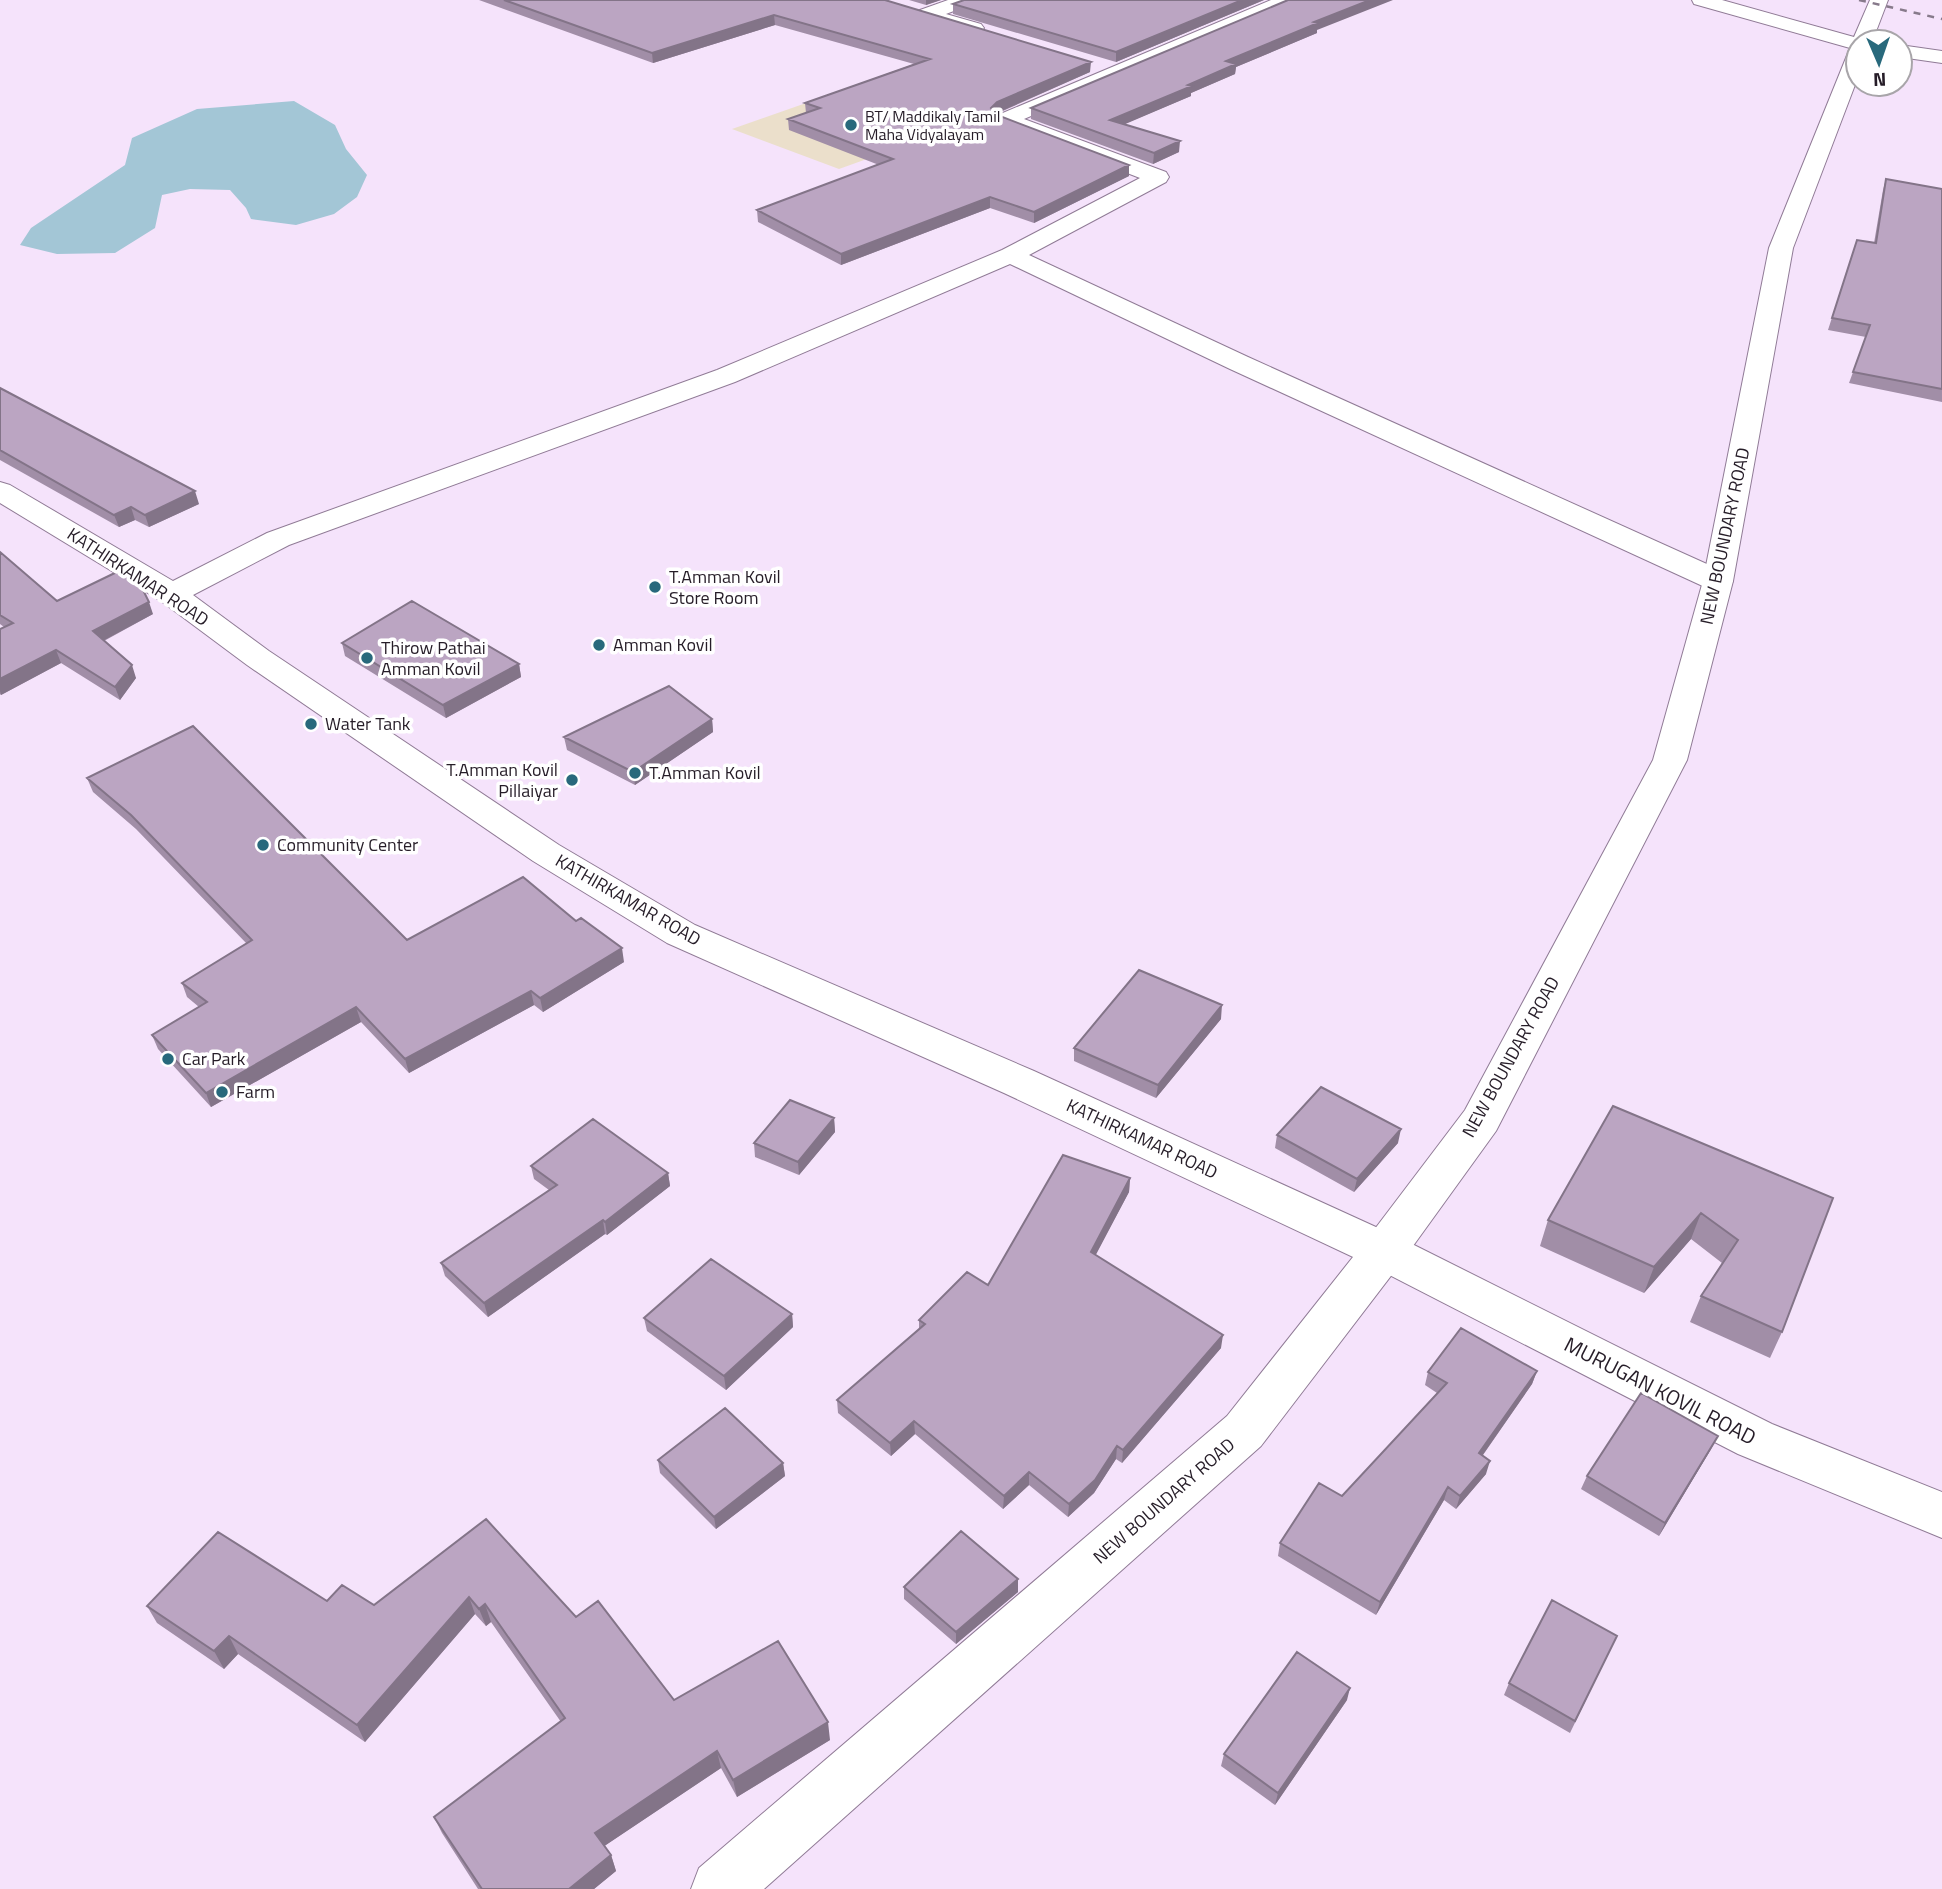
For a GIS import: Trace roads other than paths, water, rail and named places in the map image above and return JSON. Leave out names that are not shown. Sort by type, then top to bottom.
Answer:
[{"type":"street","points":[[928,14],[965,0]]},
{"type":"street","points":[[173,594],[278,539],[726,376],[1010,255],[1158,177],[1005,119],[1287,0]]},
{"type":"street","points":[[1701,0],[1844,39]]},
{"type":"street","points":[[1867,28],[1879,0]]},
{"type":"street","points":[[905,7],[994,34]]},
{"type":"street","points":[[1914,53],[1942,57]]},
{"type":"street","points":[[1088,63],[1114,71]]},
{"type":"street","name":"NEW BOUNDARY ROAD","points":[[720,1889],[1244,1431],[1384,1251],[1481,1120],[1670,760],[1718,581],[1781,248],[1844,87]]},
{"type":"street","points":[[1010,255],[1239,363],[1718,581]]},
{"type":"street","name":"KATHIRKAMAR ROAD","points":[[0,491],[173,594],[258,658],[546,853],[681,934],[1019,1082],[1384,1251]]},
{"type":"street","name":"MURUGAN KOVIL ROAD","points":[[1384,1251],[1755,1439],[1942,1515]]},
{"type":"water","points":[[294,101],[335,125],[346,149],[367,175],[357,197],[334,214],[296,225],[251,219],[246,208],[230,190],[190,189],[162,195],[155,228],[115,253],[57,254],[20,245],[31,228],[125,165],[132,138],[197,109]]},
{"type":"railway","points":[[1859,0],[1942,19]]},
{"type":"place","name":"BT/ Maddikaly Tamil Maha Vidyalayam","points":[[851,125]]},
{"type":"place","name":"T.Amman Kovil Store Room","points":[[655,587]]},
{"type":"place","name":"Amman Kovil","points":[[599,645]]},
{"type":"place","name":"Thirow Pathai Amman Kovil","points":[[367,658]]},
{"type":"place","name":"Water Tank","points":[[311,724]]},
{"type":"place","name":"T.Amman Kovil","points":[[635,773]]},
{"type":"place","name":"T.Amman Kovil Pillaiyar","points":[[572,780]]},
{"type":"place","name":"Community Center","points":[[263,845]]},
{"type":"place","name":"Car Park","points":[[168,1059]]},
{"type":"place","name":"Farm","points":[[222,1092]]}]
